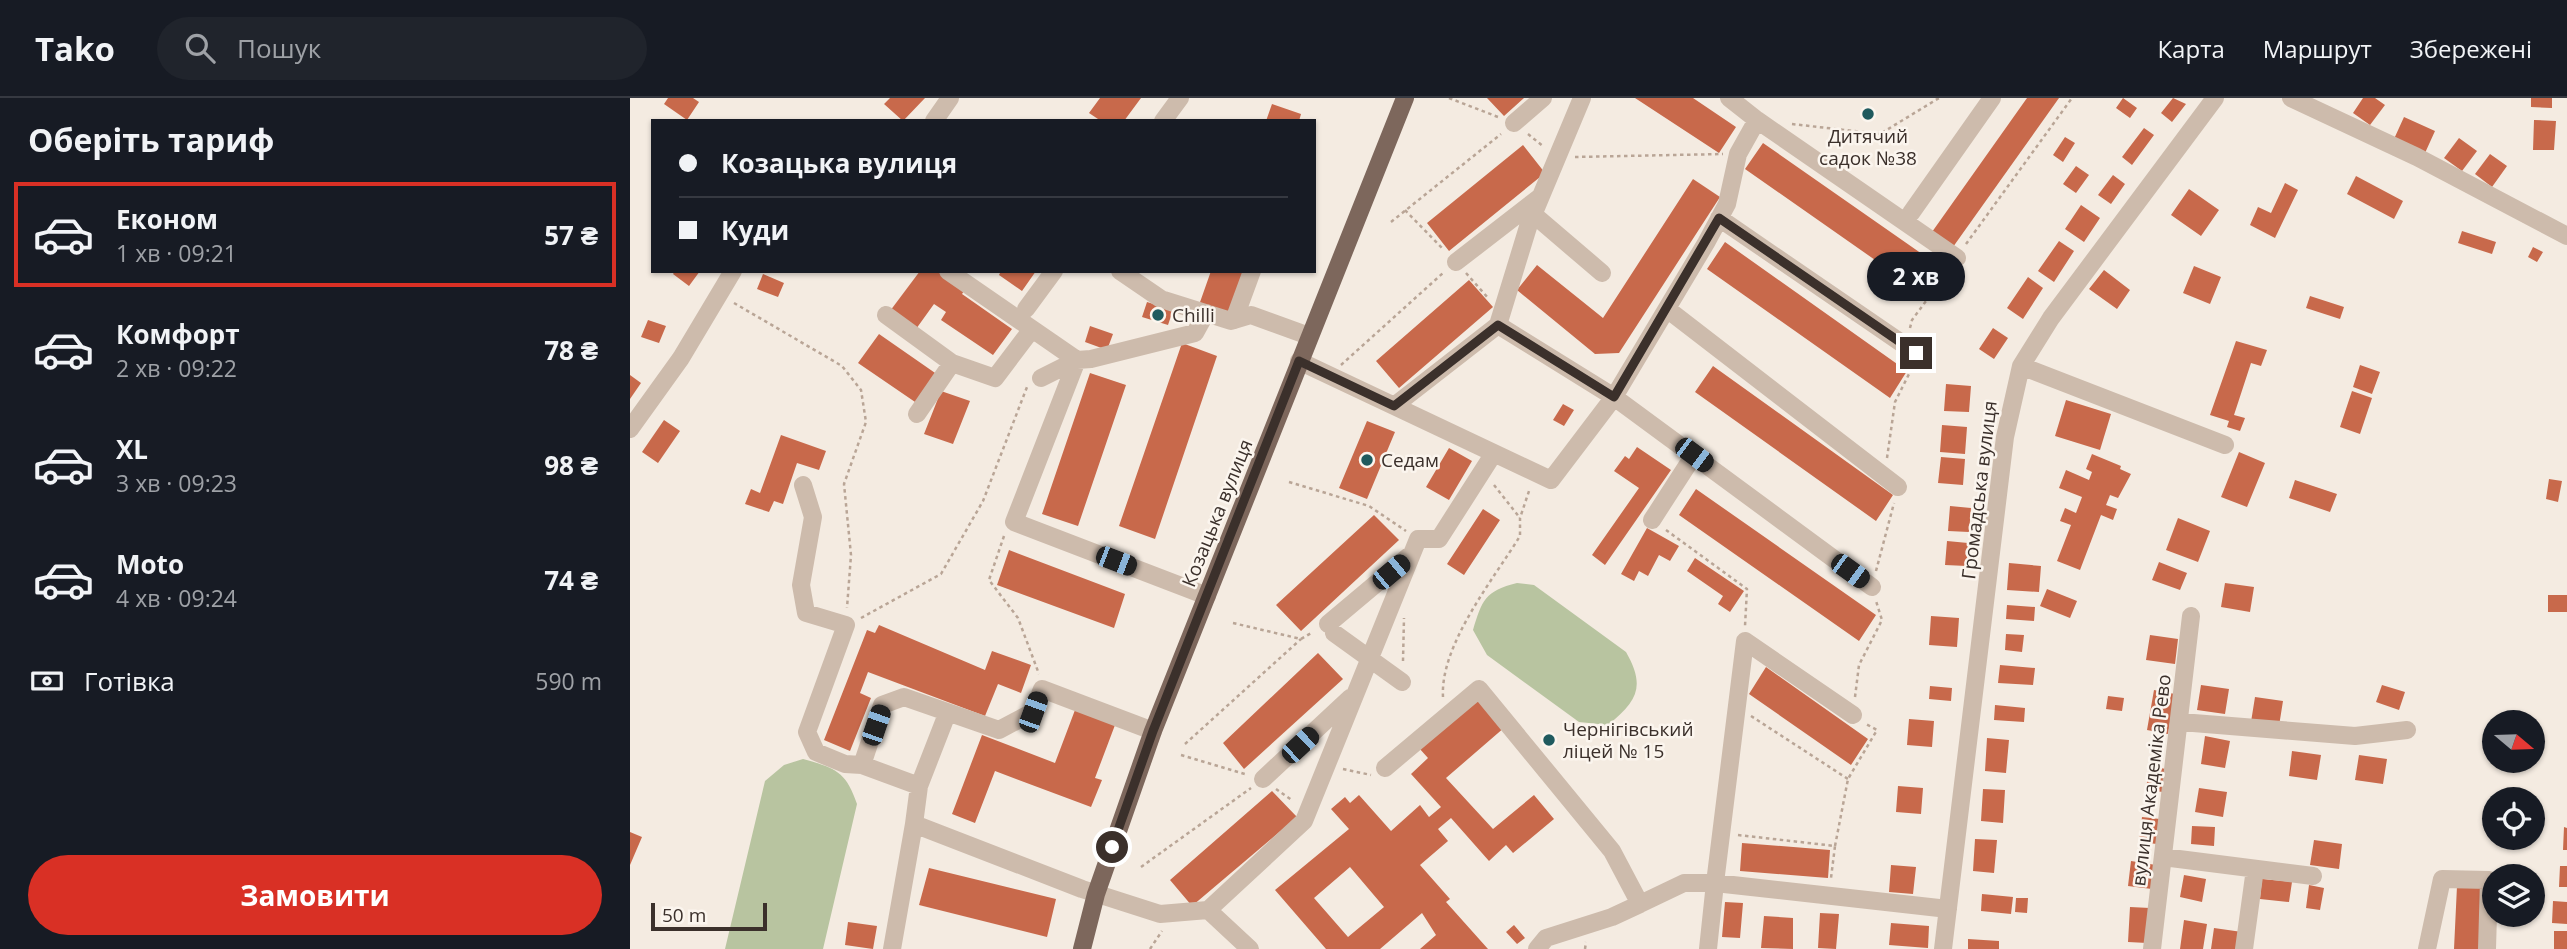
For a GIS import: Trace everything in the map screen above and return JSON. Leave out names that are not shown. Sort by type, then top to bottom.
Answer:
[{"type":"main road","name":"Козацька вулиця","points":[[1082,949],[1096,894],[1153,731],[1405,98]]},
{"type":"street","points":[[935,119],[950,98]]},
{"type":"street","points":[[1164,119],[1180,98]]},
{"type":"street","points":[[1514,123],[1543,98]]},
{"type":"street","points":[[1394,406],[1499,318],[1533,214],[1583,98]]},
{"type":"street","points":[[1729,98],[1957,258]]},
{"type":"street","points":[[1911,213],[1992,98]]},
{"type":"street","name":"Громадська вулиця","points":[[1943,949],[2005,437],[2021,366],[2051,318],[2215,98]]},
{"type":"street","points":[[2291,98],[2417,157],[2567,236]]},
{"type":"street","points":[[1299,361],[1551,480],[1614,397],[1667,309],[1727,204],[1738,154],[1757,120]]},
{"type":"street","points":[[1456,262],[1540,197]]},
{"type":"street","points":[[1533,214],[1602,273]]},
{"type":"street","points":[[1719,218],[1916,353]]},
{"type":"street","points":[[630,429],[681,358],[732,273]]},
{"type":"street","points":[[951,273],[1077,360]]},
{"type":"street","points":[[1026,309],[1053,273]]},
{"type":"street","points":[[1123,273],[1161,299],[1234,320],[1251,316],[1310,336]]},
{"type":"street","points":[[1234,320],[1251,273]]},
{"type":"street","points":[[1667,309],[1893,483]]},
{"type":"street","points":[[1041,379],[1077,360],[1091,359],[1195,333],[1206,313]]},
{"type":"street","points":[[886,315],[952,363],[995,378],[1032,329]]},
{"type":"street","points":[[1499,318],[1614,397],[1872,587]]},
{"type":"street","points":[[1077,360],[1014,522],[1207,596]]},
{"type":"street","points":[[917,414],[952,363]]},
{"type":"street","points":[[2021,366],[2225,445]]},
{"type":"street","points":[[1402,682],[1331,629],[1415,546],[1439,539],[1494,453]]},
{"type":"street","points":[[1652,520],[1694,455]]},
{"type":"street","points":[[803,485],[813,517],[801,585],[806,613],[846,625],[807,732],[816,752],[845,764],[862,765],[919,786]]},
{"type":"street","points":[[914,824],[1096,894],[1160,914],[1208,910],[1304,821],[1415,546]]},
{"type":"street","name":"вулиця Академіка Рево","points":[[2152,949],[2191,616]]},
{"type":"street","points":[[1708,949],[1745,641],[1853,715]]},
{"type":"street","points":[[1385,768],[1479,688],[1612,851],[1640,904]]},
{"type":"street","points":[[862,765],[882,705],[904,697],[999,730],[1033,712],[1042,689],[1153,731]]},
{"type":"street","points":[[1262,779],[1356,693]]},
{"type":"street","points":[[892,949],[919,786],[947,714]]},
{"type":"street","points":[[2180,722],[2355,736],[2407,730]]},
{"type":"street","points":[[2163,857],[2312,876]]},
{"type":"street","points":[[2245,949],[2255,869]]},
{"type":"street","points":[[2427,949],[2442,879],[2489,880],[2487,949]]},
{"type":"street","points":[[1537,949],[1546,938],[1612,917],[1684,883],[1715,883],[1948,909]]},
{"type":"street","points":[[1208,910],[1250,949]]},
{"type":"path","points":[[1784,123],[1880,134],[1940,98]]},
{"type":"path","points":[[1829,896],[1835,846],[1849,779],[1877,730],[1853,715],[1859,664],[1882,620],[1872,587],[1893,483],[1887,445],[1895,402],[1916,353],[1917,346],[1910,329],[1912,320],[2071,98]]},
{"type":"path","points":[[1391,222],[1514,123]]},
{"type":"path","points":[[1557,157],[1738,154]]},
{"type":"path","points":[[1405,211],[1456,262],[1499,318]]},
{"type":"path","points":[[1333,372],[1456,262]]},
{"type":"path","points":[[719,295],[842,366],[861,390],[866,422],[844,484],[851,555],[846,625]]},
{"type":"path","points":[[846,625],[941,575],[983,501],[1027,386],[1041,379]]},
{"type":"path","points":[[1482,471],[1520,518]]},
{"type":"path","points":[[1444,718],[1442,678],[1462,629],[1520,536],[1520,518],[1535,472]]},
{"type":"path","points":[[1289,482],[1369,506],[1415,546]]},
{"type":"path","points":[[1652,520],[1747,589],[1745,641]]},
{"type":"path","points":[[1014,522],[1002,540],[989,580],[1018,618],[1037,667],[1042,689]]},
{"type":"path","points":[[1402,682],[1405,606]]},
{"type":"path","points":[[1233,623],[1301,639]]},
{"type":"path","points":[[1185,744],[1301,639],[1331,629]]},
{"type":"path","points":[[1736,706],[1849,779]]},
{"type":"path","points":[[1181,755],[1262,779],[1308,811]]},
{"type":"path","points":[[1326,765],[1374,776],[1385,768]]},
{"type":"path","points":[[1141,867],[1262,779]]},
{"type":"path","points":[[1721,833],[1835,846]]},
{"type":"green space","points":[[1517,583],[1534,585],[1626,652],[1636,675],[1635,693],[1632,701],[1608,725],[1579,722],[1487,655],[1473,630],[1479,611],[1491,593]]},
{"type":"green space","points":[[803,759],[838,772],[848,784],[857,804],[823,949],[725,949],[765,781],[784,765]]},
{"type":"building","points":[[668,98],[693,98],[699,102],[688,119],[664,104]]},
{"type":"building","points":[[890,98],[925,98],[905,119],[901,119],[884,104]]},
{"type":"building","points":[[1100,98],[1141,98],[1125,119],[1098,119],[1089,113]]},
{"type":"building","points":[[1487,98],[1524,98],[1504,116]]},
{"type":"building","points":[[1635,98],[1693,98],[1736,127],[1719,153]]},
{"type":"building","points":[[2027,98],[2059,98],[1953,247],[1932,232]]},
{"type":"building","points":[[2123,98],[2137,108],[2130,118],[2116,108]]},
{"type":"building","points":[[2173,98],[2186,104],[2172,122],[2161,113]]},
{"type":"building","points":[[2363,98],[2375,98],[2385,105],[2370,125],[2353,113]]},
{"type":"building","points":[[2531,98],[2552,98],[2552,108],[2531,107]]},
{"type":"building","points":[[1272,104],[1301,114],[1300,119],[1267,119]]},
{"type":"building","points":[[2404,117],[2435,131],[2425,153],[2394,139]]},
{"type":"building","points":[[2534,120],[2556,121],[2554,150],[2533,150]]},
{"type":"building","points":[[2144,128],[2154,135],[2132,165],[2122,157]]},
{"type":"building","points":[[2065,137],[2075,143],[2063,162],[2053,155]]},
{"type":"building","points":[[2459,138],[2477,151],[2462,171],[2444,158]]},
{"type":"building","points":[[1763,143],[1945,270],[1928,297],[1745,169]]},
{"type":"building","points":[[1523,145],[1545,173],[1449,251],[1427,223]]},
{"type":"building","points":[[2490,154],[2507,166],[2492,187],[2475,174]]},
{"type":"building","points":[[2076,166],[2089,175],[2076,193],[2063,184]]},
{"type":"building","points":[[2113,175],[2125,184],[2111,204],[2098,195]]},
{"type":"building","points":[[2356,176],[2403,201],[2394,219],[2347,194]]},
{"type":"building","points":[[1693,179],[1720,197],[1619,353],[1595,354],[1517,290],[1537,265],[1603,318]]},
{"type":"building","points":[[2285,183],[2298,190],[2275,238],[2250,225],[2258,207],[2271,213]]},
{"type":"building","points":[[2189,189],[2219,210],[2201,236],[2171,215]]},
{"type":"building","points":[[2081,205],[2100,218],[2084,242],[2065,229]]},
{"type":"building","points":[[2462,231],[2496,242],[2492,254],[2458,243]]},
{"type":"building","points":[[2059,241],[2074,251],[2054,282],[2038,271]]},
{"type":"building","points":[[1725,242],[1907,371],[1890,398],[1707,269]]},
{"type":"building","points":[[2533,247],[2543,252],[2537,262],[2528,257]]},
{"type":"building","points":[[2194,266],[2221,277],[2210,304],[2183,293]]},
{"type":"building","points":[[2104,270],[2130,290],[2117,309],[2089,289]]},
{"type":"building","points":[[674,273],[699,273],[689,286]]},
{"type":"building","points":[[918,273],[940,273],[964,291],[962,294],[1012,329],[993,355],[941,320],[946,312],[934,304],[916,329],[890,311]]},
{"type":"building","points":[[1000,273],[1035,273],[1022,291],[999,275]]},
{"type":"building","points":[[1210,273],[1243,273],[1228,316],[1199,305]]},
{"type":"building","points":[[763,274],[784,283],[778,297],[757,289]]},
{"type":"building","points":[[2028,277],[2043,288],[2023,319],[2007,308]]},
{"type":"building","points":[[1469,280],[1493,307],[1399,388],[1376,361]]},
{"type":"building","points":[[2310,296],[2344,307],[2340,319],[2306,308]]},
{"type":"building","points":[[1147,302],[1173,310],[1168,325],[1142,317]]},
{"type":"building","points":[[648,320],[666,326],[659,343],[641,337]]},
{"type":"building","points":[[1090,326],[1113,334],[1107,350],[1085,342]]},
{"type":"building","points":[[1993,328],[2008,338],[1994,359],[1979,349]]},
{"type":"building","points":[[879,334],[938,375],[918,404],[858,363]]},
{"type":"building","points":[[2236,341],[2267,350],[2261,366],[2251,363],[2234,415],[2245,418],[2240,431],[2227,427],[2229,421],[2210,415]]},
{"type":"building","points":[[1182,343],[1217,356],[1155,539],[1119,526]]},
{"type":"building","points":[[2360,365],[2380,372],[2372,394],[2353,387]]},
{"type":"building","points":[[1713,366],[1893,495],[1876,521],[1695,392]]},
{"type":"building","points":[[1090,373],[1126,385],[1078,526],[1042,514]]},
{"type":"building","points":[[630,375],[641,383],[630,399]]},
{"type":"building","points":[[1946,384],[1971,386],[1969,412],[1944,411]]},
{"type":"building","points":[[941,391],[970,401],[953,444],[924,434]]},
{"type":"building","points":[[2352,391],[2372,398],[2360,434],[2340,427]]},
{"type":"building","points":[[2066,400],[2111,414],[2100,450],[2055,436]]},
{"type":"building","points":[[1563,404],[1574,410],[1564,426],[1553,420]]},
{"type":"building","points":[[664,420],[680,431],[658,463],[642,452]]},
{"type":"building","name":"Седам","points":[[1367,421],[1395,432],[1367,499],[1339,488]]},
{"type":"building","points":[[1942,425],[1967,427],[1965,454],[1940,452]]},
{"type":"building","points":[[781,435],[826,451],[819,470],[797,463],[783,504],[774,501],[769,512],[745,504],[751,489],[760,493]]},
{"type":"building","points":[[1637,447],[1671,470],[1605,565],[1592,555],[1639,488],[1614,471],[1625,456],[1629,459]]},
{"type":"building","points":[[1449,448],[1472,461],[1449,500],[1426,487]]},
{"type":"building","points":[[2239,452],[2265,463],[2247,507],[2221,497]]},
{"type":"building","points":[[2092,454],[2121,466],[2120,469],[2131,474],[2118,498],[2110,495],[2106,505],[2117,509],[2113,520],[2101,515],[2080,570],[2057,561],[2071,525],[2060,521],[2065,508],[2076,513],[2082,497],[2059,488],[2066,470],[2089,480],[2092,472],[2086,469]]},
{"type":"building","points":[[1941,457],[1965,459],[1963,485],[1938,483]]},
{"type":"building","points":[[2549,479],[2562,481],[2558,502],[2546,499]]},
{"type":"building","points":[[2295,480],[2337,494],[2330,512],[2289,498]]},
{"type":"building","points":[[1696,489],[1876,615],[1859,641],[1679,515]]},
{"type":"building","points":[[1950,506],[1971,508],[1969,532],[1948,531]]},
{"type":"building","points":[[1483,509],[1500,520],[1464,575],[1447,564]]},
{"type":"building","points":[[1374,515],[1399,540],[1301,631],[1276,605]]},
{"type":"building","points":[[2178,518],[2210,531],[2198,562],[2166,550]]},
{"type":"building","points":[[1647,528],[1679,546],[1670,561],[1659,555],[1648,576],[1639,571],[1634,581],[1621,574]]},
{"type":"building","points":[[1947,541],[1968,543],[1967,566],[1945,565]]},
{"type":"building","points":[[1009,550],[1125,594],[1114,628],[997,585]]},
{"type":"building","points":[[1695,558],[1744,591],[1730,612],[1718,604],[1723,596],[1687,571]]},
{"type":"building","points":[[2159,562],[2187,573],[2180,590],[2152,580]]},
{"type":"building","points":[[2009,563],[2041,566],[2039,592],[2007,590]]},
{"type":"building","points":[[2225,583],[2254,587],[2250,612],[2221,607]]},
{"type":"building","points":[[2047,589],[2077,601],[2070,618],[2040,606]]},
{"type":"building","points":[[2548,595],[2567,595],[2567,612],[2548,612]]},
{"type":"building","points":[[2007,605],[2035,607],[2034,621],[2006,619]]},
{"type":"building","points":[[1931,616],[1959,618],[1957,647],[1929,645]]},
{"type":"building","points":[[879,625],[985,670],[992,651],[1031,665],[1021,693],[998,684],[985,716],[868,672],[860,693],[871,698],[850,751],[824,740],[867,630],[875,633]]},
{"type":"building","points":[[2006,634],[2024,635],[2022,652],[2005,650]]},
{"type":"building","points":[[2150,635],[2178,639],[2175,664],[2146,660]]},
{"type":"building","points":[[1318,653],[1343,679],[1244,769],[1223,743]]},
{"type":"building","points":[[2000,665],[2035,668],[2033,685],[1998,683]]},
{"type":"building","points":[[1766,667],[1868,739],[1851,765],[1749,694]]},
{"type":"building","points":[[2201,685],[2229,689],[2225,714],[2197,710]]},
{"type":"building","points":[[2382,685],[2405,692],[2399,710],[2376,702]]},
{"type":"building","points":[[1930,686],[1952,688],[1951,701],[1929,699]]},
{"type":"building","points":[[2154,690],[2175,694],[2168,734],[2147,730]]},
{"type":"building","points":[[1478,696],[1505,727],[1446,778],[1493,829],[1534,795],[1554,819],[1513,853],[1506,845],[1489,861],[1451,818],[1438,829],[1448,841],[1420,865],[1450,899],[1446,902],[1488,949],[1420,949],[1436,935],[1422,913],[1380,949],[1326,949],[1275,890],[1349,829],[1331,809],[1345,797],[1350,803],[1359,795],[1391,831],[1420,805],[1429,817],[1441,807],[1411,774],[1428,758],[1419,748]],"holes":[[[1350,867],[1384,907],[1348,937],[1314,898]]]},
{"type":"building","points":[[2108,696],[2124,698],[2122,711],[2106,709]]},
{"type":"building","points":[[2255,697],[2283,701],[2279,726],[2251,722]]},
{"type":"building","points":[[1995,705],[2025,708],[2024,722],[1994,720]]},
{"type":"building","points":[[1075,710],[1115,725],[1095,778],[1102,780],[1091,807],[995,771],[975,823],[952,814],[982,735],[1055,763]]},
{"type":"building","points":[[1909,719],[1934,721],[1932,747],[1907,745]]},
{"type":"building","points":[[2205,736],[2230,741],[2225,768],[2201,764]]},
{"type":"building","points":[[1987,738],[2009,740],[2006,773],[1985,771]]},
{"type":"building","points":[[2292,751],[2321,755],[2317,780],[2289,776]]},
{"type":"building","points":[[2359,755],[2387,759],[2383,784],[2355,780]]},
{"type":"building","points":[[2149,766],[2166,769],[2163,792],[2146,790]]},
{"type":"building","points":[[1898,786],[1923,788],[1921,814],[1896,812]]},
{"type":"building","points":[[2199,788],[2227,792],[2223,817],[2195,812]]},
{"type":"building","points":[[1983,789],[2005,790],[2003,823],[1981,821]]},
{"type":"building","points":[[1272,791],[1297,817],[1192,906],[1170,880]]},
{"type":"building","points":[[2142,817],[2160,819],[2157,844],[2139,842]]},
{"type":"building","points":[[2192,826],[2215,827],[2214,846],[2191,844]]},
{"type":"building","points":[[2564,827],[2567,828],[2567,850],[2563,850]]},
{"type":"building","points":[[630,832],[642,837],[630,865]]},
{"type":"building","points":[[1975,839],[1997,840],[1994,873],[1973,871]]},
{"type":"building","points":[[2314,840],[2342,844],[2339,869],[2310,865]]},
{"type":"building","points":[[1742,843],[1830,850],[1828,878],[1740,871]]},
{"type":"building","points":[[2131,861],[2156,865],[2152,889],[2128,886]]},
{"type":"building","points":[[1891,865],[1916,867],[1913,894],[1889,892]]},
{"type":"building","points":[[2560,866],[2567,866],[2567,887],[2559,887]]},
{"type":"building","points":[[929,868],[1056,899],[1047,937],[919,905]]},
{"type":"building","points":[[2184,875],[2206,879],[2202,902],[2180,897]]},
{"type":"building","points":[[2262,879],[2292,882],[2289,902],[2260,899]]},
{"type":"building","points":[[2309,885],[2324,888],[2320,910],[2306,908]]},
{"type":"building","points":[[2457,886],[2482,886],[2480,949],[2454,949]]},
{"type":"building","points":[[1982,894],[2013,897],[2011,914],[1981,911]]},
{"type":"building","points":[[2016,898],[2028,898],[2027,913],[2015,912]]},
{"type":"building","points":[[2553,901],[2567,902],[2567,924],[2552,923]]},
{"type":"building","points":[[1725,902],[1743,903],[1740,938],[1722,937]]},
{"type":"building","points":[[2130,907],[2150,908],[2147,943],[2128,942]]},
{"type":"building","points":[[1820,913],[1839,914],[1836,949],[1818,948]]},
{"type":"building","points":[[1764,916],[1793,918],[1793,949],[1761,948]]},
{"type":"building","points":[[2184,920],[2207,924],[2203,949],[2180,949]]},
{"type":"building","points":[[848,922],[877,926],[873,949],[845,945]]},
{"type":"building","points":[[1891,923],[1929,926],[1928,948],[1889,945]]},
{"type":"building","points":[[1514,925],[1525,938],[1517,944],[1506,932]]},
{"type":"building","points":[[2214,928],[2242,932],[2240,949],[2211,949]]},
{"type":"building","points":[[2554,931],[2567,931],[2567,949],[2554,949]]},
{"type":"building","points":[[1968,939],[1999,941],[1999,949],[1968,949]]},
{"type":"place","name":"Дитячий садок №38","points":[[1868,114]]},
{"type":"place","name":"Chilli","points":[[1158,315]]},
{"type":"place","name":"Седам","points":[[1367,460]]},
{"type":"place","name":"Чернігівський ліцей № 15","points":[[1549,740]]},
{"type":"route","points":[[1112,847],[1153,731],[1299,361],[1394,406],[1498,325],[1614,397],[1719,218],[1916,353]]}]
